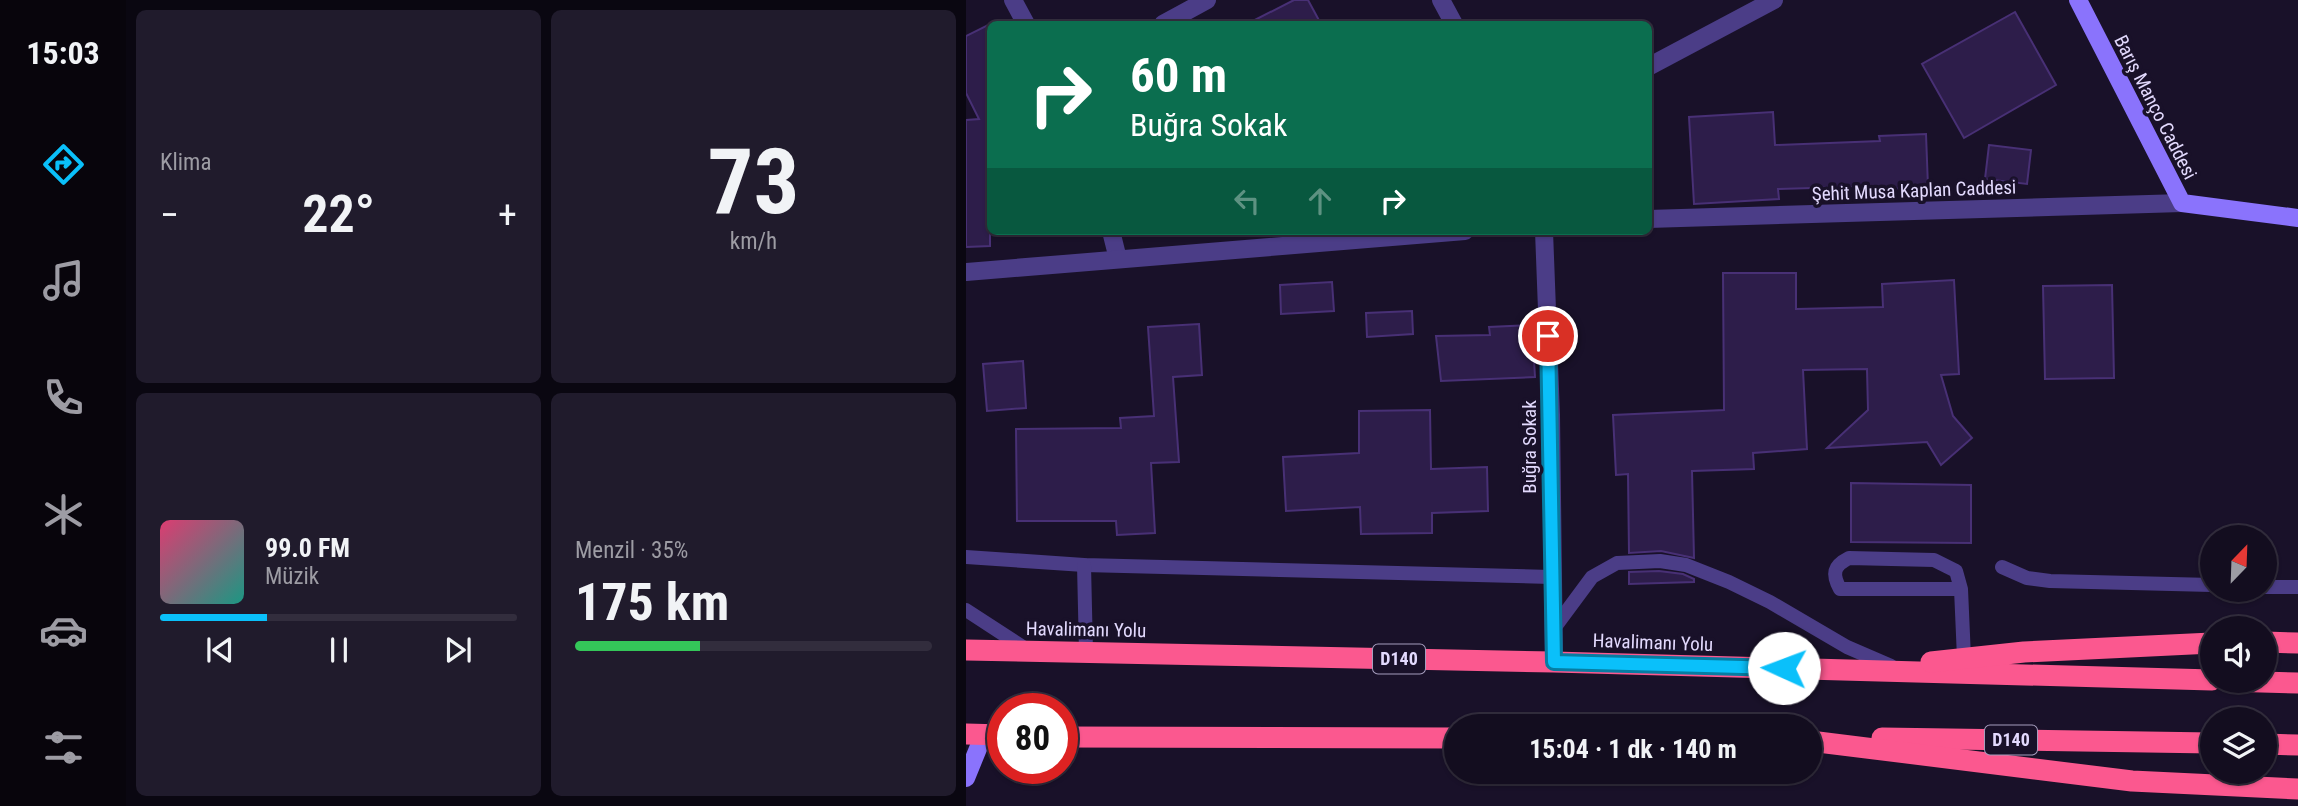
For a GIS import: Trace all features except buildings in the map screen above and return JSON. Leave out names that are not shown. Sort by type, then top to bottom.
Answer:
[{"type":"highway","points":[[2277,642],[2298,643]]},
{"type":"highway","points":[[1832,670],[2024,652],[2200,644]]},
{"type":"highway","name":"Havalimanı Yolu","points":[[966,650],[1554,662],[2200,680]]},
{"type":"highway","points":[[2277,682],[2298,683]]},
{"type":"highway","points":[[1078,737],[1444,738]]},
{"type":"highway","name":"D140","points":[[1822,739],[2200,743]]},
{"type":"highway","points":[[1822,741],[2132,781],[2298,789]]},
{"type":"highway","points":[[2277,744],[2298,745]]},
{"type":"street","points":[[1013,0],[1024,21]]},
{"type":"street","points":[[1169,21],[1207,0]]},
{"type":"street","points":[[1441,0],[1452,21]]},
{"type":"street","points":[[1652,65],[1774,0]]},
{"type":"street","name":"Barış Manço Caddesi","points":[[2078,0],[2182,203],[2298,218]]},
{"type":"street","name":"Şehit Musa Kaplan Caddesi","points":[[1652,219],[2182,203]]},
{"type":"street","points":[[1112,235],[1118,259]]},
{"type":"street","points":[[966,272],[1415,235]]},
{"type":"street","name":"Buğra Sokak","points":[[1544,235],[1551,415],[1554,662]]},
{"type":"street","points":[[966,778],[984,735]]},
{"type":"lane","points":[[966,558],[1084,565],[1551,577]]},
{"type":"lane","points":[[1961,589],[1840,589],[1835,580],[1835,571],[1839,563],[1849,558],[1934,560],[1956,571],[1961,589],[1964,658]]},
{"type":"lane","points":[[1552,631],[1592,577],[1617,563],[1660,561],[1686,565],[1729,582],[1770,602],[1847,647],[1891,666]]},
{"type":"lane","points":[[1084,565],[1086,652]]},
{"type":"lane","points":[[2002,567],[2027,578],[2050,581],[2200,585]]},
{"type":"lane","points":[[2277,587],[2298,587]]},
{"type":"lane","points":[[966,610],[1029,651]]},
{"type":"route","points":[[1548,336],[1554,662],[1784,668]]}]
